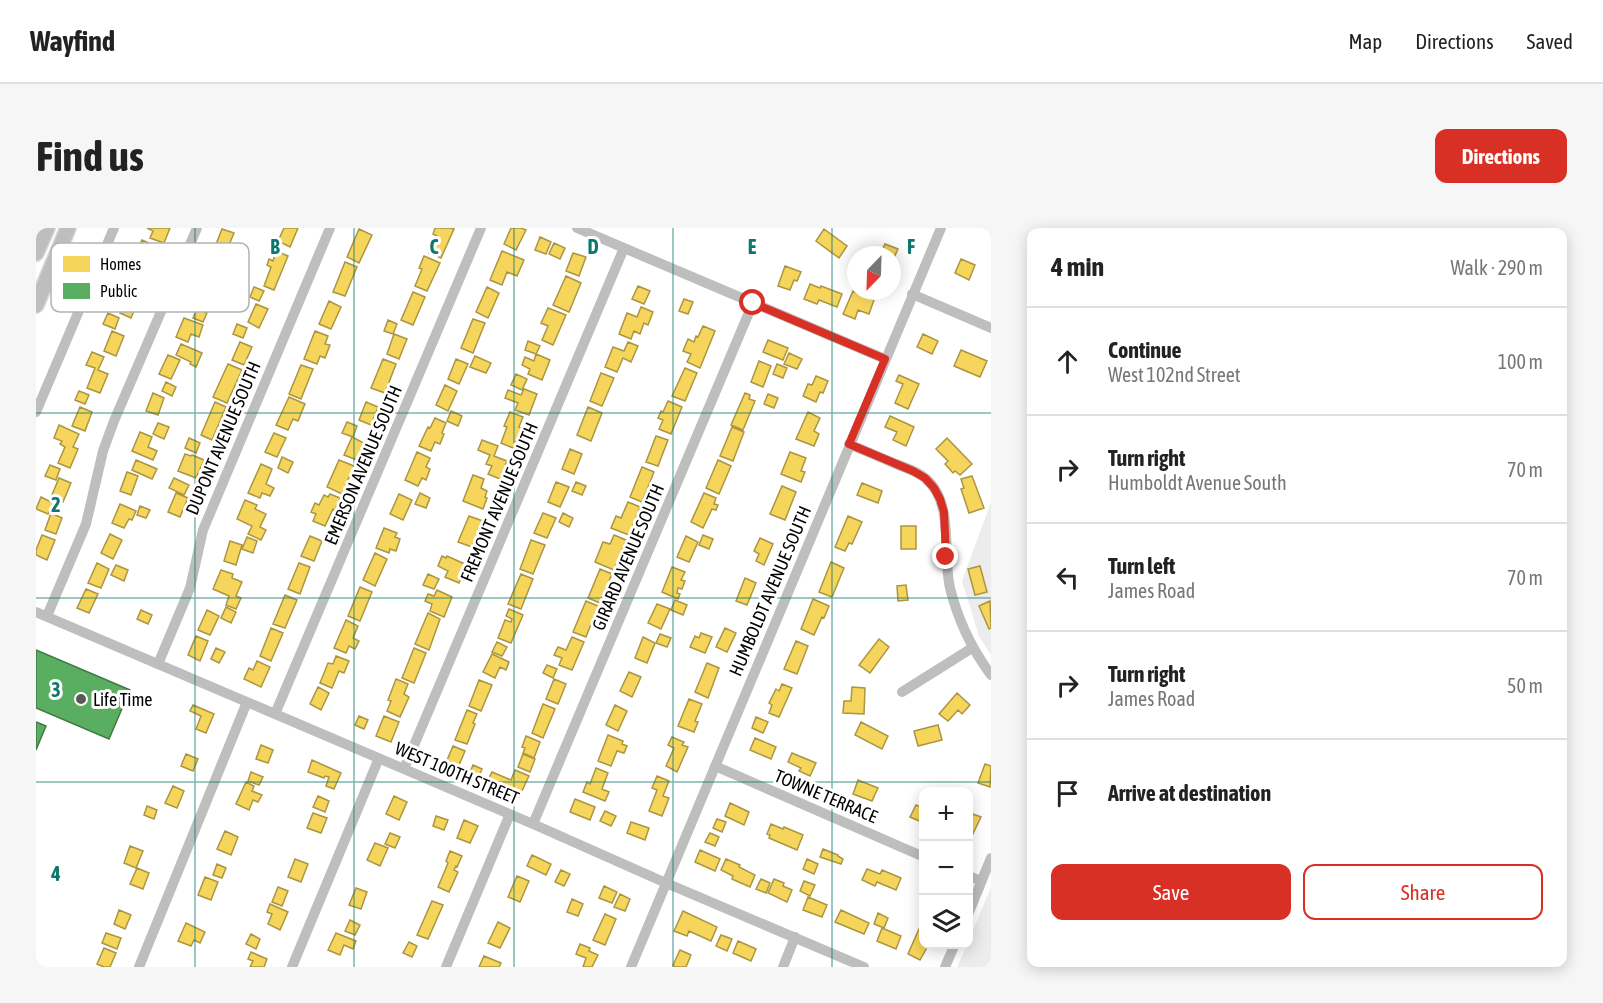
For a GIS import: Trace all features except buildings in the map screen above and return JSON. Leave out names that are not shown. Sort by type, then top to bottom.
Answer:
[{"type":"highway","points":[[36,253],[46,228]]},
{"type":"highway","points":[[62,243],[68,228]]},
{"type":"highway","points":[[36,305],[51,269]]},
{"type":"street","points":[[108,243],[114,228]]},
{"type":"street","points":[[191,243],[197,228]]},
{"type":"street","name":"DUPONT AVENUE SOUTH","points":[[158,664],[190,588],[202,530],[330,228]]},
{"type":"street","name":"EMERSON AVENUE SOUTH","points":[[275,714],[481,228]]},
{"type":"street","points":[[577,228],[885,359]]},
{"type":"street","name":"HUMBOLDT AVENUE SOUTH","points":[[631,967],[940,228]]},
{"type":"street","name":"FREMONT AVENUE SOUTH","points":[[404,769],[624,248]]},
{"type":"street","points":[[912,294],[991,328]]},
{"type":"street","name":"GIRARD AVENUE SOUTH","points":[[533,824],[753,303]]},
{"type":"street","points":[[36,412],[78,312]]},
{"type":"street","points":[[47,616],[86,524],[103,451],[114,421],[161,312]]},
{"type":"street","points":[[849,444],[913,471],[925,478],[934,488],[944,512],[949,585],[956,611],[972,648],[991,675]]},
{"type":"street","name":"WEST 100TH STREET","points":[[36,612],[864,967]]},
{"type":"street","points":[[902,692],[972,648]]},
{"type":"street","points":[[139,967],[247,702]]},
{"type":"street","points":[[292,967],[379,758]]},
{"type":"street","name":"TOWNE TERRACE","points":[[715,766],[919,854]]},
{"type":"street","points":[[446,967],[510,814]]},
{"type":"street","points":[[973,902],[991,858]]},
{"type":"street","points":[[973,878],[981,881]]},
{"type":"street","points":[[783,967],[795,937]]},
{"type":"street","points":[[945,967],[953,949]]},
{"type":"shaded area","points":[[991,502],[991,655],[979,636],[962,581]]},
{"type":"shaded area","points":[[991,887],[991,967],[957,967],[965,949],[973,949],[973,930]]},
{"type":"place","name":"Life Time","points":[[81,699]]},
{"type":"route","points":[[753,303],[885,359],[849,444],[913,471],[925,478],[934,488],[944,512],[946,557]]}]
